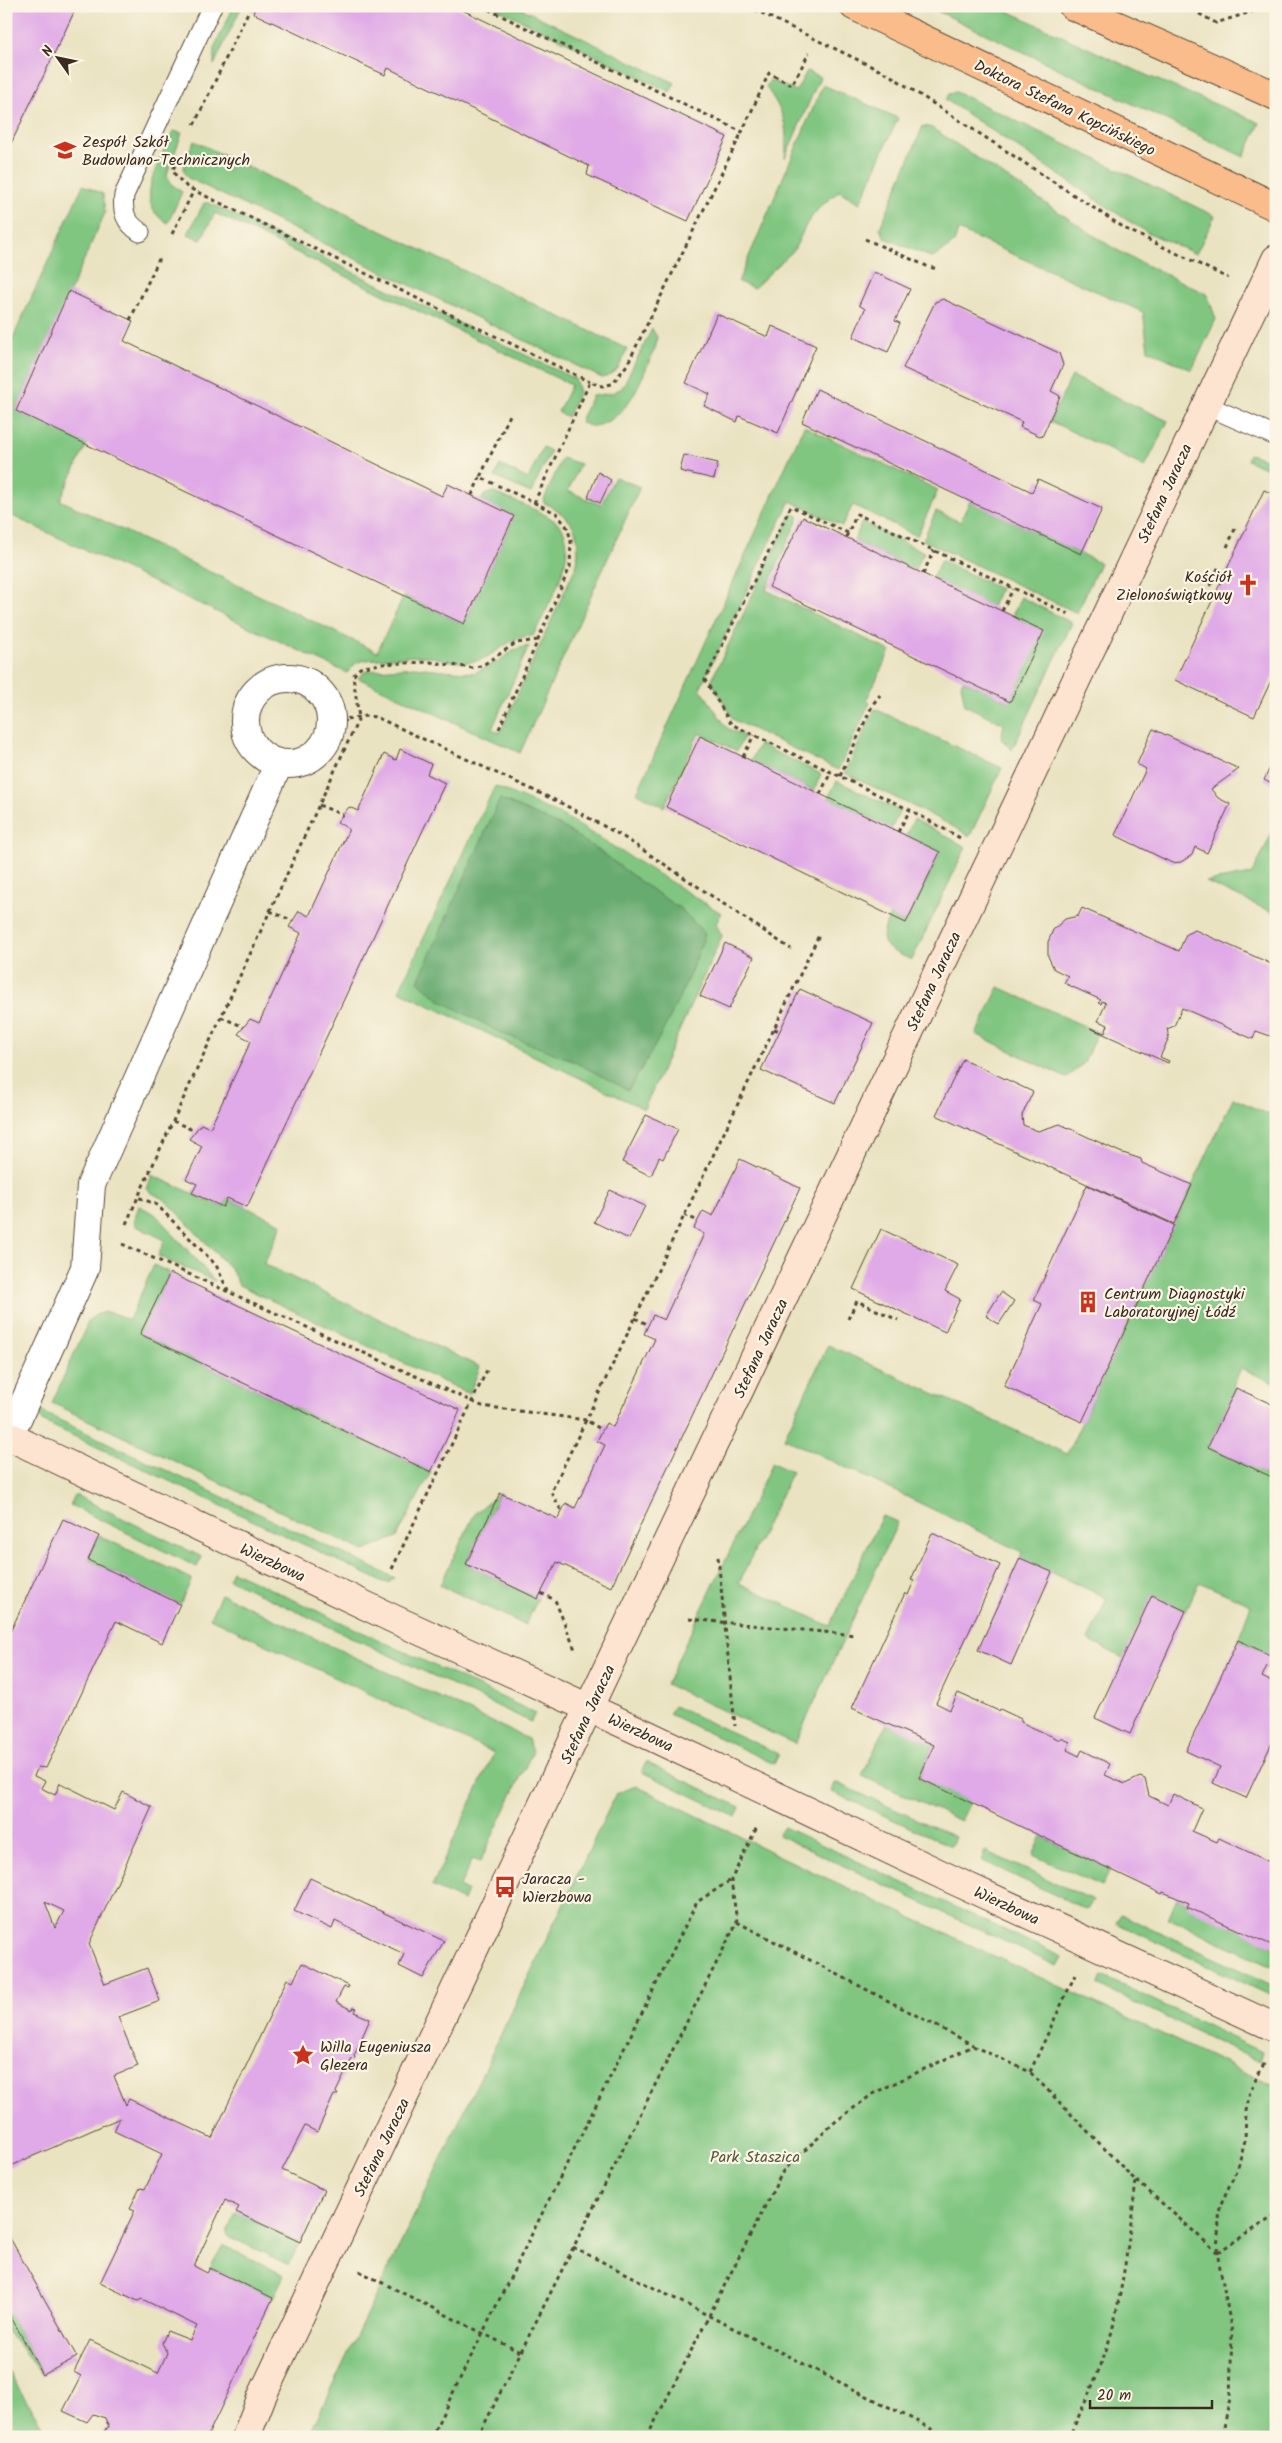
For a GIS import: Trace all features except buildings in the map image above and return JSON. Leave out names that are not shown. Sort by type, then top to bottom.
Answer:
[{"type":"main road","name":"Doktora Stefana Kopcińskiego","points":[[854,6],[1276,207]]},
{"type":"main road","points":[[1073,6],[1276,96]]},
{"type":"street","name":"Stefana Jaracza","points":[[246,2437],[262,2396],[590,1709],[1205,405],[1276,259]]},
{"type":"street","points":[[291,677],[305,680],[317,688],[326,699],[331,721],[328,740],[319,751],[307,760],[294,764],[279,763],[266,758],[255,748],[248,736],[245,722],[250,701],[264,685],[277,679],[291,677]]},
{"type":"street","points":[[8,1436],[85,1268],[91,1185],[279,763]]},
{"type":"street","name":"Wierzbowa","points":[[8,1436],[396,1620],[1276,2028]]},
{"type":"lane","points":[[140,232],[131,226],[124,217],[124,195],[212,6]]},
{"type":"lane","points":[[1205,405],[1276,436]]},
{"type":"path","points":[[192,129],[250,6]]},
{"type":"path","points":[[481,6],[742,132]]},
{"type":"path","points":[[747,6],[891,76],[1140,238],[1259,292]]},
{"type":"path","points":[[1185,6],[1216,22],[1254,11],[1276,8]]},
{"type":"path","points":[[178,159],[173,170],[187,187],[590,382],[602,386],[612,384],[627,365],[769,74],[792,85],[809,53]]},
{"type":"path","points":[[865,239],[929,267],[938,269]]},
{"type":"path","points":[[534,503],[590,382]]},
{"type":"path","points":[[472,495],[510,415]]},
{"type":"path","points":[[480,478],[556,513],[567,527],[571,540],[572,556],[570,567],[499,729]]},
{"type":"path","points":[[967,842],[910,810],[731,724],[705,680],[791,506],[847,535],[858,514],[1012,589],[1073,616]]},
{"type":"path","points":[[1227,547],[1235,530]]},
{"type":"path","points":[[923,574],[934,550]]},
{"type":"path","points":[[1210,586],[1219,566]]},
{"type":"path","points":[[1002,612],[1012,589]]},
{"type":"path","points":[[228,1292],[216,1265],[157,1205],[138,1197],[359,718],[353,676],[360,668],[368,665],[430,662],[473,668],[516,643],[538,640]]},
{"type":"path","points":[[840,776],[873,704],[880,696]]},
{"type":"path","points":[[331,721],[367,716],[376,718],[561,803],[622,836],[791,949]]},
{"type":"path","points":[[743,757],[754,735]]},
{"type":"path","points":[[820,794],[831,772]]},
{"type":"path","points":[[319,805],[343,815]]},
{"type":"path","points":[[898,832],[910,810]]},
{"type":"path","points":[[270,910],[292,921]]},
{"type":"path","points":[[562,1510],[551,1492],[820,933]]},
{"type":"path","points":[[221,1017],[244,1027]]},
{"type":"path","points":[[774,1029],[780,1031]]},
{"type":"path","points":[[173,1121],[195,1131]]},
{"type":"path","points":[[684,1215],[698,1221]]},
{"type":"path","points":[[118,1242],[471,1402],[482,1406],[586,1420],[602,1430]]},
{"type":"path","points":[[848,1319],[856,1301],[898,1320]]},
{"type":"path","points":[[635,1318],[648,1325]]},
{"type":"path","points":[[392,1569],[487,1370]]},
{"type":"path","points":[[718,1557],[735,1726]]},
{"type":"path","points":[[541,1593],[555,1600],[577,1655]]},
{"type":"path","points":[[689,1619],[855,1635]]},
{"type":"path","points":[[431,2437],[697,1902],[731,1880],[773,1795]]},
{"type":"path","points":[[478,2437],[737,1922],[731,1880]]},
{"type":"path","points":[[737,1922],[973,2046],[1030,2072],[1136,2181],[1217,2252]]},
{"type":"path","points":[[1030,2072],[1090,1943]]},
{"type":"path","points":[[647,2437],[708,2314],[783,2171],[834,2122],[874,2093],[973,2046]]},
{"type":"path","points":[[1222,2437],[1230,2398],[1232,2332],[1217,2252],[1220,2206],[1238,2167],[1245,2140],[1246,2111],[1250,2091],[1268,2055]]},
{"type":"path","points":[[1069,2437],[1083,2408],[1111,2332],[1126,2261],[1136,2181]]},
{"type":"path","points":[[1217,2252],[1276,2215]]},
{"type":"path","points":[[572,2247],[708,2314],[948,2437]]},
{"type":"path","points":[[358,2271],[520,2352]]},
{"type":"green space","points":[[234,6],[242,6],[214,65],[214,48]]},
{"type":"green space","points":[[492,6],[516,6],[675,83],[670,92]]},
{"type":"green space","points":[[927,6],[997,6],[1146,75],[1260,123],[1244,157]]},
{"type":"green space","points":[[807,71],[820,77],[785,158],[786,137],[784,121],[766,87],[770,80],[796,91]]},
{"type":"green space","points":[[823,85],[898,118],[860,203],[839,191],[819,208],[807,223],[794,250],[754,288],[738,282]]},
{"type":"green space","points":[[956,92],[1215,216],[1196,254],[1147,232],[1127,220],[946,100],[949,94]]},
{"type":"green space","points":[[923,126],[932,128],[1110,246],[1207,294],[1216,319],[1192,370],[1148,350],[1143,312],[958,230],[954,243],[933,258],[885,238],[880,228]]},
{"type":"green space","points":[[173,131],[182,133],[167,174],[170,183],[182,192],[168,223],[157,215],[151,205],[150,193],[156,167]]},
{"type":"green space","points":[[194,141],[627,349],[621,364],[612,374],[602,378],[188,178],[185,174],[184,165]]},
{"type":"green space","points":[[83,185],[103,194],[105,213],[16,411],[87,444],[60,500],[377,652],[404,596],[464,624],[514,516],[481,501],[484,495],[492,492],[548,517],[555,521],[564,531],[567,545],[560,577],[554,594],[533,636],[516,639],[486,657],[470,662],[409,656],[365,660],[356,663],[347,673],[6,513],[6,353]]},
{"type":"green space","points":[[204,203],[209,203],[575,379],[579,392],[567,417],[558,412],[571,385],[215,213],[201,240],[188,234]]},
{"type":"green space","points":[[652,329],[657,337],[656,346],[636,391],[622,411],[613,418],[596,426],[580,421],[592,396],[612,393],[622,388]]},
{"type":"green space","points":[[1072,376],[1168,421],[1145,467],[1050,421]]},
{"type":"green space","points":[[804,426],[938,490],[917,536],[853,505],[842,526],[790,501],[700,688],[727,728],[744,736],[737,751],[699,733],[664,807],[637,793]]},
{"type":"green space","points":[[543,447],[551,451],[531,493],[495,477],[500,465],[528,479]]},
{"type":"green space","points":[[1249,454],[1276,462],[1276,473],[1247,460]]},
{"type":"green space","points":[[562,458],[580,464],[568,491],[601,505],[615,477],[640,487],[520,753],[358,678],[366,671],[414,667],[474,673],[497,662],[516,649],[529,646],[492,729],[500,733],[577,564],[578,542],[573,526],[562,514],[543,502]]},
{"type":"green space","points":[[970,501],[1100,563],[1077,613],[923,540],[936,511],[960,522]]},
{"type":"green space","points":[[792,513],[799,517],[766,590],[890,651],[866,701],[870,703],[838,770],[734,720],[711,681]]},
{"type":"green space","points":[[862,522],[924,552],[915,570],[854,541]]},
{"type":"green space","points":[[941,560],[1000,589],[992,607],[932,578]]},
{"type":"green space","points":[[1021,597],[1072,623],[1012,750],[1001,739],[1004,724],[965,705],[961,685],[963,680],[1010,702],[1043,631],[1012,616]]},
{"type":"green space","points":[[875,709],[1002,768],[970,836],[845,773]]},
{"type":"green space","points":[[759,744],[821,774],[814,791],[751,761]]},
{"type":"green space","points":[[837,781],[900,811],[891,829],[828,798]]},
{"type":"green space","points":[[495,786],[565,817],[721,913],[716,924],[722,936],[644,1109],[399,991]]},
{"type":"green space","points":[[500,799],[561,826],[598,850],[682,910],[705,934],[671,1014],[651,1053],[628,1090],[567,1058],[501,1033],[438,999],[418,981]]},
{"type":"green space","points":[[914,819],[966,847],[912,960],[889,948],[883,939],[890,915],[906,923],[940,853],[906,836]]},
{"type":"green space","points":[[1276,825],[1276,914],[1206,882],[1252,874]]},
{"type":"green space","points":[[999,987],[1097,1032],[1084,1063],[1066,1078],[976,1034]]},
{"type":"green space","points":[[1233,1098],[1276,1118],[1276,1384],[1241,1368],[1233,1386],[1236,1388],[1208,1447],[1276,1479],[1276,1648],[1272,1656],[1238,1640],[1251,1605],[1199,1582],[1186,1611],[1152,1595],[1123,1658],[1088,1640],[1107,1598],[1020,1558],[1022,1552],[784,1438],[828,1345],[1067,1454]]},
{"type":"green space","points":[[152,1175],[223,1207],[227,1198],[282,1224],[264,1264],[480,1367],[469,1394],[239,1285],[231,1269],[165,1200],[147,1189]]},
{"type":"green space","points":[[139,1206],[155,1214],[215,1281],[158,1256],[165,1240],[136,1226],[134,1220]]},
{"type":"green space","points":[[154,1265],[170,1273],[141,1335],[431,1472],[397,1537],[364,1551],[52,1403],[89,1320],[104,1312],[109,1312],[129,1320]]},
{"type":"green space","points":[[38,1410],[395,1578],[388,1583],[383,1582],[42,1421]]},
{"type":"green space","points":[[772,1463],[792,1472],[739,1583],[830,1626],[882,1516],[898,1522],[795,1744],[666,1684]]},
{"type":"green space","points":[[500,1493],[466,1564],[538,1599],[525,1625],[440,1585],[475,1513]]},
{"type":"green space","points":[[75,1495],[202,1557],[197,1567],[70,1505]]},
{"type":"green space","points":[[99,1536],[192,1579],[180,1604],[88,1560]]},
{"type":"green space","points":[[232,1571],[535,1713],[531,1722],[228,1579]]},
{"type":"green space","points":[[221,1594],[528,1739],[533,1751],[480,1862],[473,1859],[459,1887],[467,1891],[463,1901],[432,1886],[494,1753],[210,1618]]},
{"type":"green space","points":[[674,1706],[779,1754],[774,1764],[669,1714]]},
{"type":"green space","points":[[887,1723],[934,1745],[919,1778],[970,1802],[961,1821],[862,1776]]},
{"type":"green space","points":[[646,1762],[740,1807],[736,1817],[642,1772]]},
{"type":"green space","points":[[835,1782],[955,1837],[951,1846],[832,1792]]},
{"type":"green space","name":"Park Staszica","points":[[636,1786],[792,1862],[1276,2087],[1276,2437],[308,2437],[616,1794]]},
{"type":"green space","points":[[784,1827],[1062,1957],[1057,1966],[778,1835]]},
{"type":"green space","points":[[1042,1837],[1110,1869],[1102,1886],[1033,1855]]},
{"type":"green space","points":[[985,1851],[1093,1900],[1087,1910],[981,1860]]},
{"type":"green space","points":[[1177,1898],[1189,1903],[1187,1906],[1276,1947],[1276,1968],[1168,1918]]},
{"type":"green space","points":[[1121,1914],[1276,1987],[1276,1998],[1116,1923]]},
{"type":"green space","points":[[1103,1976],[1262,2052],[1259,2061],[1098,1985]]},
{"type":"green space","points":[[236,2212],[300,2242],[289,2265],[228,2236],[227,2232]]},
{"type":"green space","points":[[223,2245],[284,2275],[273,2298],[210,2268]]},
{"type":"green space","points":[[6,2308],[43,2375],[6,2330]]},
{"type":"green space","points":[[6,2368],[49,2437],[13,2437],[6,2424]]},
{"type":"place","name":"Zespół Szkół Budowlano-Technicznych","points":[[65,150]]},
{"type":"place","name":"Kościół Zielonoświątkowy","points":[[1248,585]]},
{"type":"place","name":"Centrum Diagnostyki Laboratoryjnej Łódź","points":[[1088,1302]]},
{"type":"place","name":"Jaracza - Wierzbowa","points":[[505,1887]]},
{"type":"place","name":"Willa Eugeniusza Glezera","points":[[303,2055]]}]
